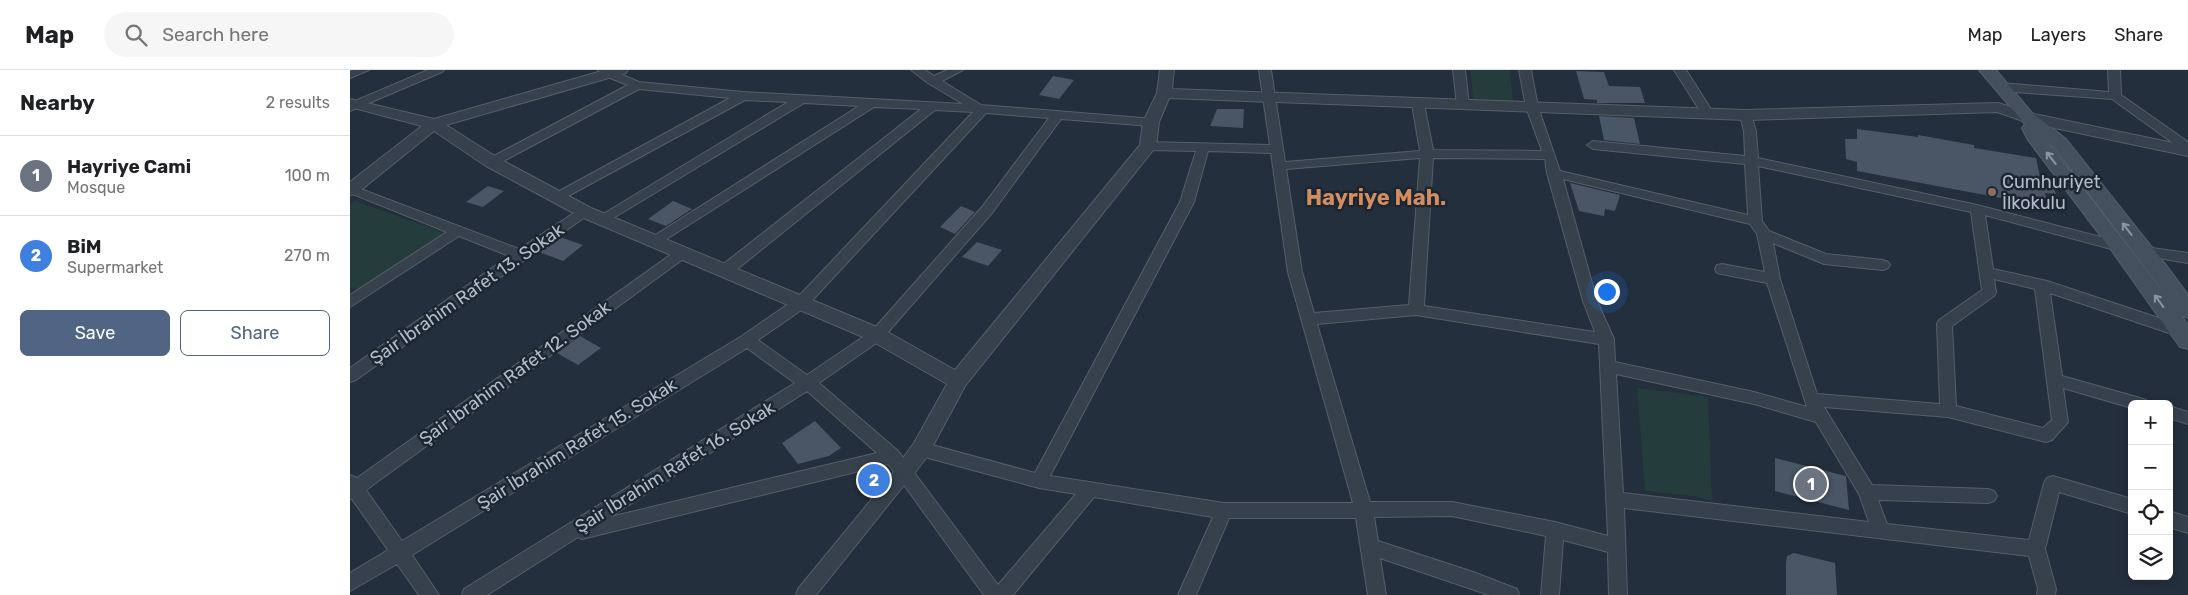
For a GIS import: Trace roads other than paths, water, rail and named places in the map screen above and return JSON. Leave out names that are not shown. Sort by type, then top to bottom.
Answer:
[{"type":"main road","points":[[1987,70],[2026,117],[2060,143],[2188,310]]},
{"type":"main road","points":[[2026,117],[2034,136],[2119,246],[2185,336]]},
{"type":"street","points":[[350,75],[363,70]]},
{"type":"street","points":[[351,105],[438,70]]},
{"type":"street","points":[[917,70],[932,81],[981,109]]},
{"type":"street","points":[[932,81],[957,70]]},
{"type":"street","points":[[805,595],[921,449],[958,381],[1148,146],[1151,122],[1164,93],[1167,70]]},
{"type":"street","points":[[1265,70],[1295,272],[1364,510],[1377,595]]},
{"type":"street","points":[[1459,70],[1463,106]]},
{"type":"street","points":[[1525,70],[1532,107],[1550,155],[1553,173],[1590,301],[1606,339],[1618,595]]},
{"type":"street","points":[[1680,70],[1708,114]]},
{"type":"street","points":[[2114,70],[2116,96]]},
{"type":"street","points":[[350,190],[434,124],[611,71],[638,85],[743,96],[981,109],[1151,122]]},
{"type":"street","points":[[492,162],[638,85]]},
{"type":"street","points":[[2000,87],[2116,96],[2188,150]]},
{"type":"street","points":[[1164,93],[1463,106],[1746,115],[1998,107],[2026,117],[2188,150]]},
{"type":"street","points":[[559,197],[743,96]]},
{"type":"street","points":[[605,219],[800,100]]},
{"type":"street","points":[[654,242],[870,104]]},
{"type":"street","points":[[1416,310],[1427,154],[1418,104]]},
{"type":"street","points":[[351,105],[434,124],[492,162],[585,212],[877,335],[958,381]]},
{"type":"street","points":[[726,270],[931,107]]},
{"type":"street","name":"Şair İbrahim Rafet 15. Sokak","points":[[350,583],[747,340],[802,302],[981,109]]},
{"type":"street","name":"Şair İbrahim Rafet 16. Sokak","points":[[471,595],[808,383],[877,335],[987,210],[1058,114]]},
{"type":"street","points":[[1746,115],[1750,131],[1756,221],[1764,234],[1773,279],[1811,400],[1867,492],[1881,531]]},
{"type":"street","points":[[1593,145],[1752,161],[1977,210],[2119,246]]},
{"type":"street","points":[[1148,146],[1276,149]]},
{"type":"street","points":[[1039,481],[1187,202],[1203,148]]},
{"type":"street","points":[[1279,166],[1427,154],[1550,155]]},
{"type":"street","points":[[1553,173],[1756,221]]},
{"type":"street","points":[[350,190],[520,255]]},
{"type":"street","points":[[1948,411],[1944,324],[1989,292],[1977,210]]},
{"type":"street","name":"Şair İbrahim Rafet 13. Sokak","points":[[350,376],[520,255],[585,212]]},
{"type":"street","points":[[350,302],[458,231]]},
{"type":"street","points":[[1764,234],[1824,259],[1883,265]]},
{"type":"street","points":[[2145,252],[2188,258]]},
{"type":"street","name":"Şair İbrahim Rafet 12. Sokak","points":[[352,488],[681,254]]},
{"type":"street","points":[[1722,269],[1773,279]]},
{"type":"street","points":[[1985,272],[2042,285],[2185,336]]},
{"type":"street","points":[[1811,400],[1948,411],[2046,435],[2060,422],[2042,285]]},
{"type":"street","points":[[1309,319],[1416,310],[1606,339]]},
{"type":"street","points":[[747,340],[808,383],[892,456],[995,595]]},
{"type":"street","points":[[1608,366],[1754,398],[1821,417]]},
{"type":"street","points":[[2055,380],[2128,401]]},
{"type":"street","points":[[2173,413],[2188,418]]},
{"type":"street","points":[[921,449],[1039,481],[1224,511],[1452,509],[1554,530],[1617,547]]},
{"type":"street","points":[[568,534],[892,456]]},
{"type":"street","points":[[2046,595],[2047,590],[2036,549],[2053,483],[2128,506]]},
{"type":"street","points":[[352,488],[430,595]]},
{"type":"street","points":[[1001,595],[1090,490]]},
{"type":"street","points":[[1867,492],[1988,496]]},
{"type":"street","points":[[1615,500],[1766,516],[2036,549]]},
{"type":"street","points":[[1187,595],[1224,511]]},
{"type":"street","points":[[2173,520],[2188,525]]},
{"type":"street","points":[[1550,595],[1554,530]]},
{"type":"street","points":[[1370,546],[1473,580],[1510,595]]},
{"type":"place","name":"Cumhuriyet İlkokulu","points":[[1992,192]]},
{"type":"place","name":"BiM","points":[[874,480]]},
{"type":"place","name":"Hayriye Cami","points":[[1811,484]]},
{"type":"district","name":"Hayriye Mah.","points":[[1376,197]]}]
